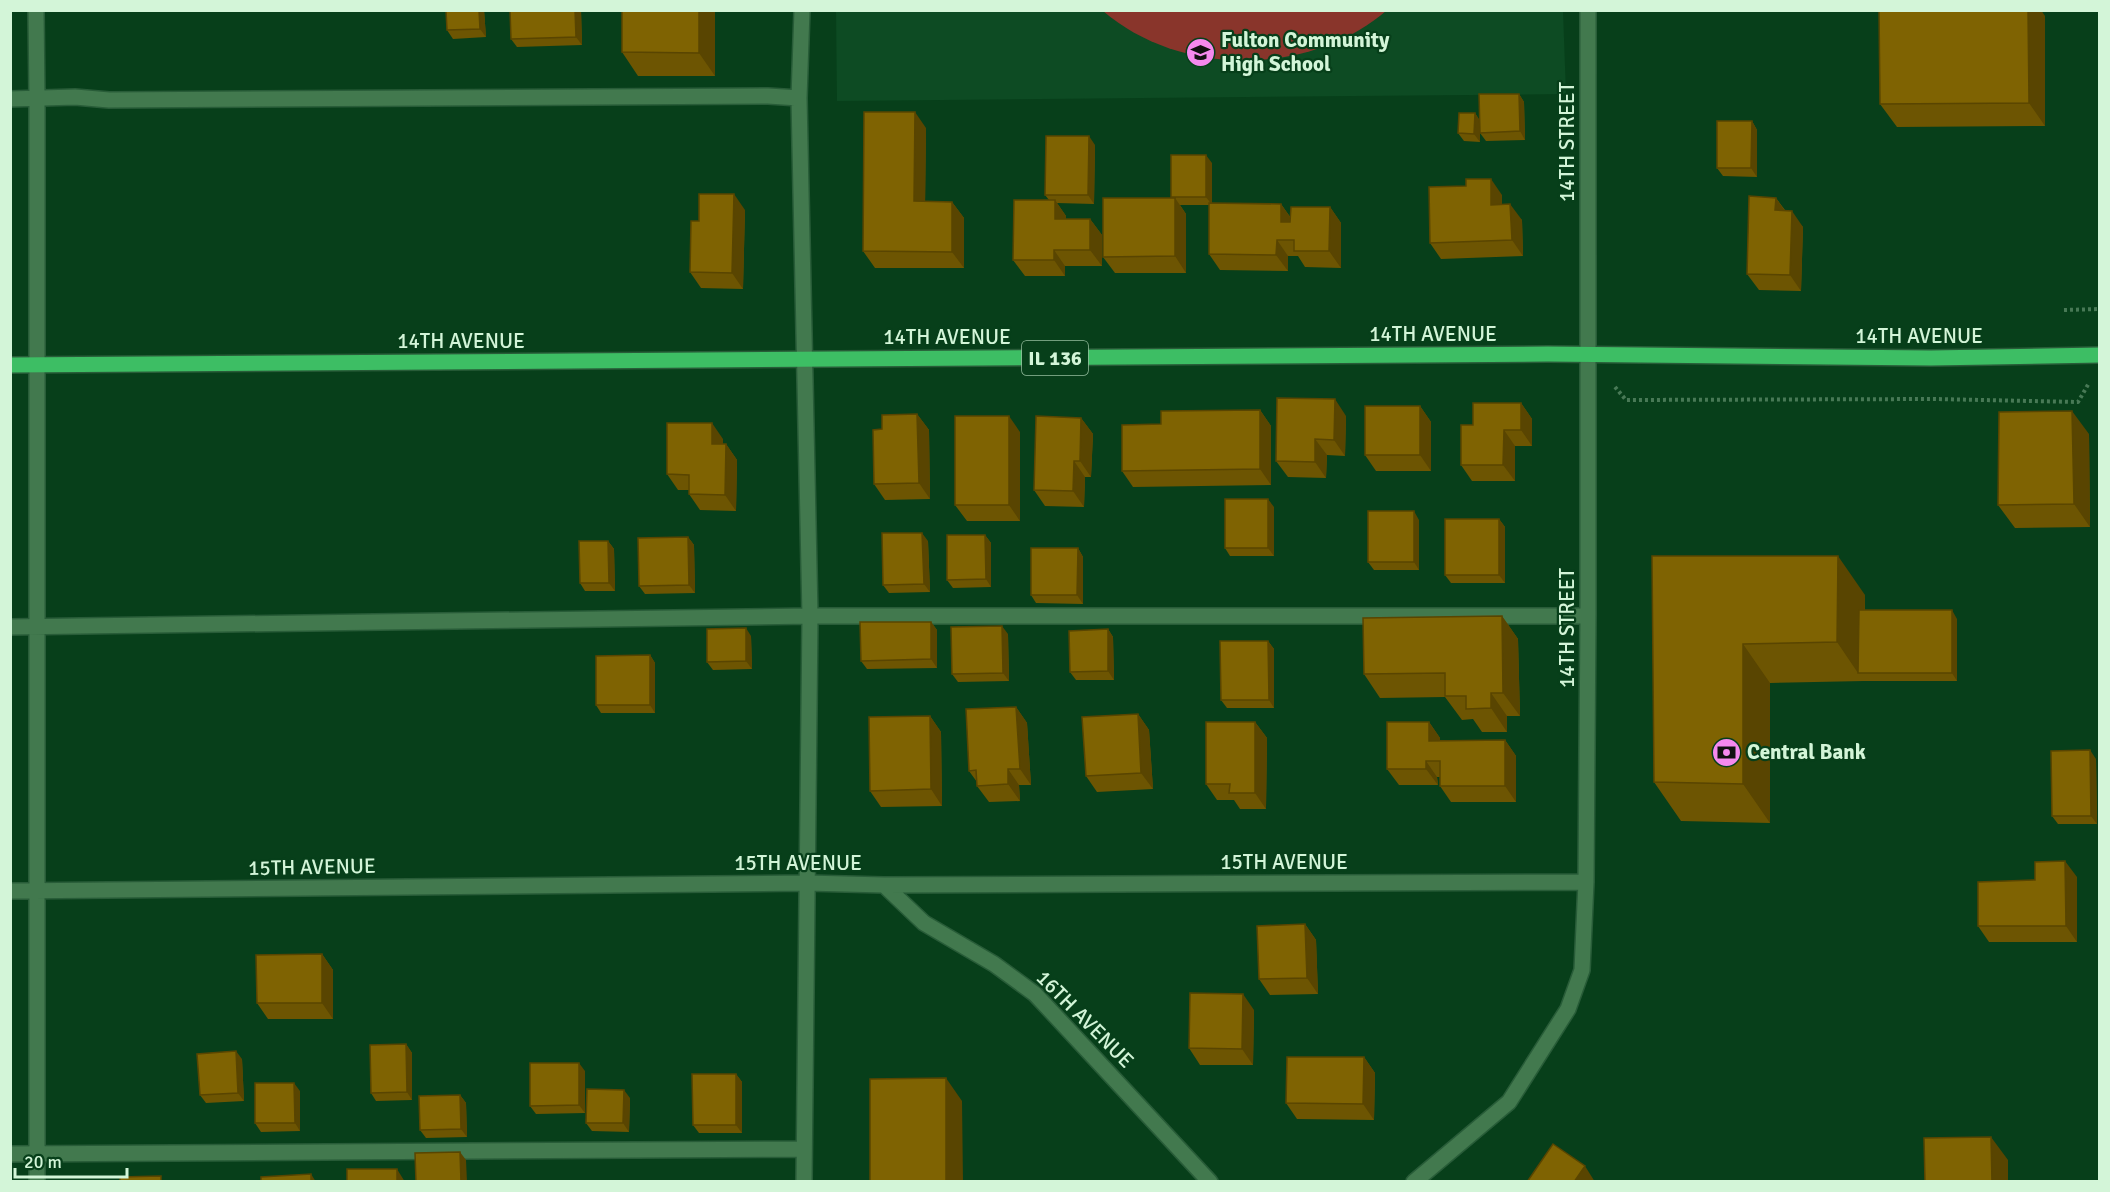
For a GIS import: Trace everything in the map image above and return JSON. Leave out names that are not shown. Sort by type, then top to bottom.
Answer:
[{"type":"main road","name":"14TH AVENUE","points":[[10,365],[1588,354],[1919,358],[2100,355]]},
{"type":"street","points":[[36,10],[38,99],[36,1182]]},
{"type":"street","points":[[802,10],[799,98],[810,616],[804,1182]]},
{"type":"street","name":"14TH STREET","points":[[1414,1182],[1509,1101],[1568,1009],[1582,970],[1586,882],[1588,616],[1588,10]]},
{"type":"street","points":[[10,99],[768,96],[799,98]]},
{"type":"street","points":[[10,627],[810,616],[1588,616]]},
{"type":"street","name":"15TH AVENUE","points":[[10,891],[807,883],[884,885],[1586,882]]},
{"type":"street","name":"16TH AVENUE","points":[[884,885],[924,923],[994,964],[1035,994],[1210,1182]]},
{"type":"street","points":[[10,1154],[803,1149]]},
{"type":"path","points":[[2064,310],[2100,309]]},
{"type":"path","points":[[1588,354],[1626,400],[1933,399],[2078,402]]},
{"type":"shaded area","name":"Fulton Community High School","points":[[836,11],[1563,11],[1566,94],[837,101]]},
{"type":"shaded area","points":[[1103,11],[1386,11],[1355,33],[1320,48],[1282,57],[1244,60],[1206,57],[1169,48],[1134,33]]},
{"type":"building","points":[[446,10],[479,10],[480,29],[447,30]]},
{"type":"building","points":[[510,10],[575,10],[576,37],[511,39]]},
{"type":"building","points":[[622,10],[699,10],[699,53],[622,52]]},
{"type":"building","points":[[1879,10],[2028,10],[2029,103],[1880,104]]},
{"type":"building","points":[[1479,94],[1519,94],[1520,131],[1480,133]]},
{"type":"building","points":[[864,112],[915,112],[914,201],[952,202],[952,252],[863,251]]},
{"type":"building","points":[[1459,113],[1475,113],[1474,134],[1458,133]]},
{"type":"building","points":[[1717,121],[1752,121],[1751,168],[1717,168]]},
{"type":"building","points":[[1046,136],[1089,136],[1088,195],[1045,195]]},
{"type":"building","points":[[1171,155],[1206,155],[1206,197],[1171,197]]},
{"type":"building","points":[[1466,179],[1491,179],[1491,205],[1510,204],[1512,240],[1430,243],[1429,187],[1466,186]]},
{"type":"building","points":[[699,194],[734,194],[732,273],[690,272],[691,221],[699,221]]},
{"type":"building","points":[[1749,196],[1776,198],[1775,210],[1792,211],[1790,275],[1747,274]]},
{"type":"building","points":[[1103,198],[1175,198],[1175,256],[1103,257]]},
{"type":"building","points":[[1014,200],[1055,200],[1055,219],[1090,219],[1090,250],[1054,250],[1054,260],[1013,260]]},
{"type":"building","points":[[1209,203],[1281,204],[1281,222],[1290,222],[1291,207],[1330,207],[1329,251],[1294,251],[1294,240],[1277,240],[1276,255],[1209,254]]},
{"type":"building","points":[[1277,398],[1335,399],[1334,440],[1315,439],[1315,462],[1276,461]]},
{"type":"building","points":[[1473,403],[1521,403],[1521,430],[1504,430],[1503,465],[1461,465],[1461,425],[1473,425]]},
{"type":"building","points":[[1365,406],[1420,406],[1420,455],[1365,455]]},
{"type":"building","points":[[1260,410],[1260,469],[1122,471],[1122,425],[1161,424],[1161,411]]},
{"type":"building","points":[[2072,411],[2074,504],[1998,505],[1999,412]]},
{"type":"building","points":[[917,414],[919,483],[874,484],[873,430],[882,429],[882,415]]},
{"type":"building","points":[[955,416],[1009,416],[1009,505],[955,505]]},
{"type":"building","points":[[1036,416],[1081,418],[1080,461],[1074,461],[1073,491],[1034,490]]},
{"type":"building","points":[[667,423],[712,423],[712,444],[726,444],[725,495],[689,494],[689,475],[667,474]]},
{"type":"building","points":[[1225,499],[1268,499],[1268,548],[1225,548]]},
{"type":"building","points":[[1368,511],[1414,511],[1414,562],[1368,562]]},
{"type":"building","points":[[1445,519],[1499,519],[1499,575],[1445,575]]},
{"type":"building","points":[[882,533],[922,533],[924,584],[883,585]]},
{"type":"building","points":[[947,535],[985,535],[986,579],[947,580]]},
{"type":"building","points":[[688,537],[689,585],[639,586],[638,538]]},
{"type":"building","points":[[579,541],[608,541],[609,583],[580,583]]},
{"type":"building","points":[[1031,548],[1078,548],[1077,595],[1031,595]]},
{"type":"building","points":[[1652,556],[1838,556],[1837,642],[1743,644],[1743,784],[1654,782]]},
{"type":"building","points":[[1859,610],[1952,610],[1952,673],[1858,673]]},
{"type":"building","points":[[1502,616],[1503,693],[1491,693],[1491,708],[1466,709],[1466,696],[1445,696],[1445,673],[1364,674],[1363,618]]},
{"type":"building","points":[[860,622],[931,622],[931,659],[861,661]]},
{"type":"building","points":[[1002,626],[1003,673],[952,674],[951,627]]},
{"type":"building","points":[[746,628],[746,661],[707,662],[707,629]]},
{"type":"building","points":[[1108,629],[1108,671],[1070,672],[1069,631]]},
{"type":"building","points":[[1220,641],[1268,641],[1269,700],[1221,700]]},
{"type":"building","points":[[650,655],[650,705],[596,705],[596,656]]},
{"type":"building","points":[[1016,707],[1020,769],[1008,769],[1008,784],[977,786],[976,770],[969,771],[966,709]]},
{"type":"building","points":[[1138,714],[1141,773],[1086,776],[1082,717]]},
{"type":"building","points":[[930,716],[931,789],[870,791],[869,717]]},
{"type":"building","points":[[1206,722],[1255,722],[1255,793],[1229,793],[1230,784],[1206,784]]},
{"type":"building","points":[[1387,722],[1429,722],[1429,741],[1505,740],[1505,786],[1440,786],[1440,761],[1426,761],[1426,769],[1387,769]]},
{"type":"building","points":[[2090,750],[2091,816],[2052,816],[2051,751]]},
{"type":"building","points":[[2065,861],[2066,926],[1978,926],[1978,882],[2035,880],[2035,862]]},
{"type":"building","points":[[1305,924],[1307,978],[1259,979],[1257,926]]},
{"type":"building","points":[[322,954],[322,1003],[257,1003],[256,955]]},
{"type":"building","points":[[1190,993],[1243,994],[1242,1049],[1189,1048]]},
{"type":"building","points":[[406,1044],[407,1092],[371,1093],[370,1045]]},
{"type":"building","points":[[236,1051],[238,1093],[200,1095],[197,1054]]},
{"type":"building","points":[[1287,1057],[1364,1057],[1363,1104],[1286,1103]]},
{"type":"building","points":[[530,1063],[579,1063],[579,1105],[530,1106]]},
{"type":"building","points":[[692,1074],[736,1074],[736,1125],[693,1125]]},
{"type":"building","points":[[946,1078],[946,1182],[870,1182],[870,1079]]},
{"type":"building","points":[[255,1083],[294,1083],[295,1123],[255,1123]]},
{"type":"building","points":[[587,1089],[624,1090],[623,1123],[586,1123]]},
{"type":"building","points":[[460,1095],[461,1129],[420,1130],[419,1096]]},
{"type":"building","points":[[1991,1137],[1992,1182],[1925,1182],[1924,1138]]},
{"type":"building","points":[[1553,1144],[1585,1166],[1574,1182],[1527,1182]]},
{"type":"building","points":[[460,1152],[461,1182],[416,1182],[415,1153]]},
{"type":"building","points":[[347,1169],[397,1169],[397,1182],[347,1182]]},
{"type":"building","points":[[311,1174],[311,1182],[261,1182],[261,1177]]},
{"type":"building","points":[[161,1176],[161,1182],[120,1182],[120,1177]]},
{"type":"place","name":"Fulton Community High School","points":[[1200,52]]},
{"type":"place","name":"Central Bank","points":[[1726,752]]}]
